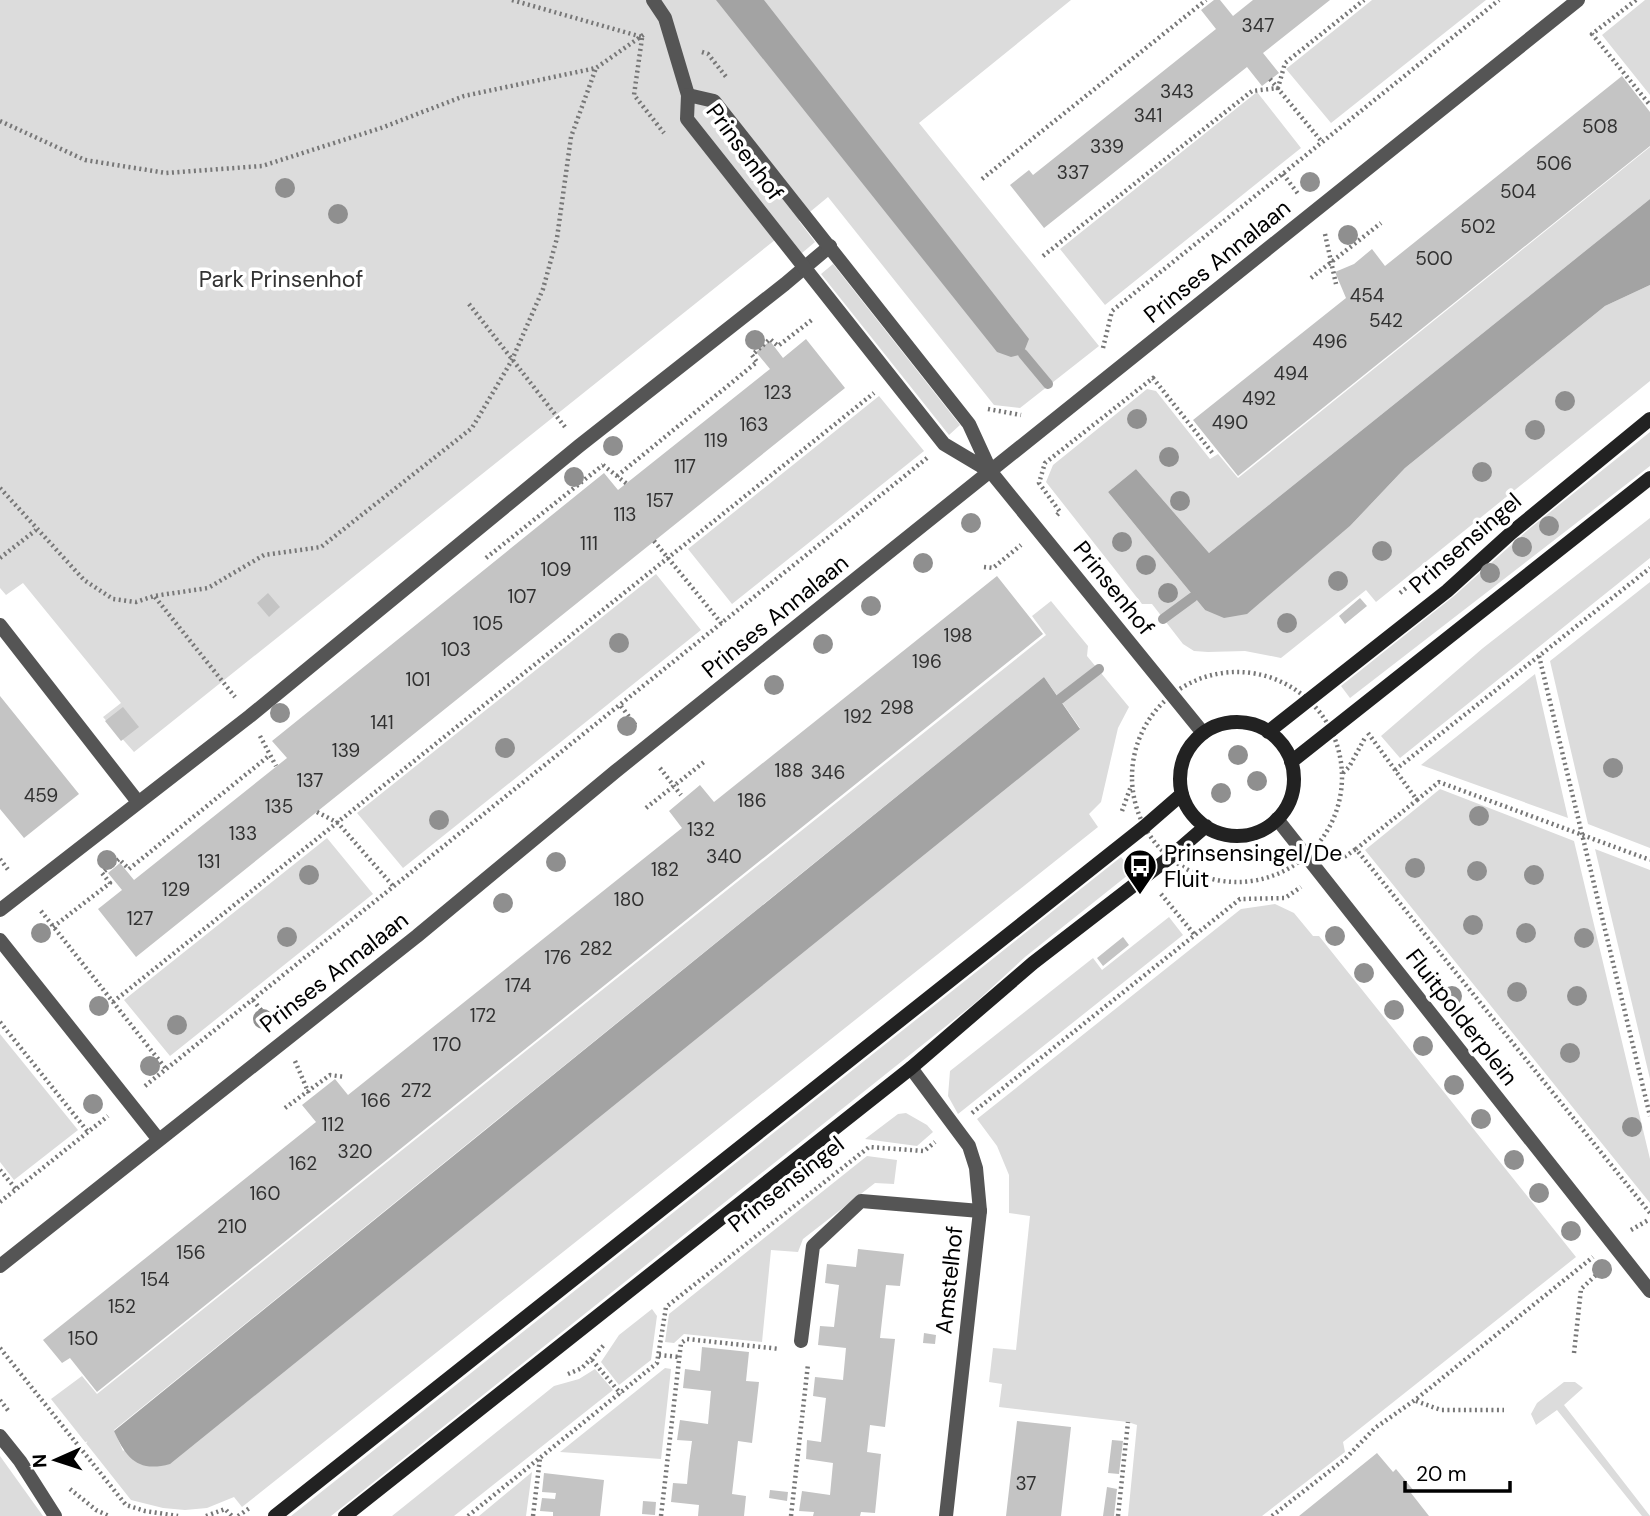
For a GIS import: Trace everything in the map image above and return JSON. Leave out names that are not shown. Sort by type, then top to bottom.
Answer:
[{"type":"main road","name":"Prinsensingel","points":[[1268,732],[1447,591],[1511,533],[1650,419]]},
{"type":"main road","points":[[1291,762],[1650,478]]},
{"type":"main road","points":[[1236,722],[1253,724],[1268,732],[1283,745],[1291,762],[1294,777],[1287,807],[1277,819],[1261,830],[1243,836],[1223,834],[1206,826],[1187,806],[1182,794],[1180,777],[1183,760],[1191,745],[1203,733],[1218,725],[1236,722]]},
{"type":"main road","points":[[275,1516],[1144,827],[1182,794]]},
{"type":"main road","name":"Prinsensingel","points":[[345,1516],[911,1068],[1033,963],[1206,826]]},
{"type":"street","points":[[653,0],[665,18],[688,95]]},
{"type":"street","name":"Prinses Annalaan","points":[[0,1266],[417,936],[616,771],[1578,0]]},
{"type":"street","name":"Prinsenhof","points":[[990,472],[944,444],[687,119],[688,95],[714,101],[968,424],[990,472],[1203,733]]},
{"type":"street","points":[[0,910],[250,716],[579,446],[830,246]]},
{"type":"street","points":[[0,625],[138,802]]},
{"type":"street","name":"Fluitpolderplein","points":[[1277,819],[1650,1291]]},
{"type":"street","points":[[0,940],[159,1140]]},
{"type":"street","name":"Amstelhof","points":[[911,1068],[969,1146],[976,1168],[980,1211],[947,1516]]},
{"type":"street","points":[[801,1341],[813,1246],[861,1201],[980,1211]]},
{"type":"street","points":[[0,1436],[20,1461],[55,1516]]},
{"type":"path","points":[[0,121],[85,160],[166,173],[262,166],[381,128],[464,96],[596,68],[642,37],[512,0]]},
{"type":"path","points":[[1278,88],[1285,63],[1364,0]]},
{"type":"path","points":[[1103,350],[1112,311],[1499,0]]},
{"type":"path","points":[[1636,0],[1592,34],[1650,105]]},
{"type":"path","points":[[982,180],[1209,1]]},
{"type":"path","points":[[1608,66],[1615,61]]},
{"type":"path","points":[[0,488],[84,580],[113,599],[136,602],[155,596],[208,588],[264,555],[321,547],[472,428],[512,360],[543,289],[557,238],[571,137],[596,68]]},
{"type":"path","points":[[1270,79],[1322,142]]},
{"type":"path","points":[[1043,256],[1252,91],[1278,88]]},
{"type":"path","points":[[1311,278],[1381,223]]},
{"type":"path","points":[[469,304],[579,446],[627,484]]},
{"type":"path","points":[[617,476],[757,362],[752,355],[770,339],[778,346],[813,319]]},
{"type":"path","points":[[984,567],[993,568],[1060,512],[1039,483],[1045,463],[1153,378],[1214,454]]},
{"type":"path","points":[[113,1002],[877,391]]},
{"type":"path","points":[[968,424],[987,409],[1020,415],[1031,407]]},
{"type":"path","points":[[1180,411],[1185,407]]},
{"type":"path","points":[[0,1202],[944,444]]},
{"type":"path","points":[[0,558],[36,530]]},
{"type":"path","points":[[654,541],[722,624]]},
{"type":"path","points":[[1395,770],[1650,568]]},
{"type":"path","points":[[155,596],[250,716]]},
{"type":"path","points":[[1539,656],[1650,1116]]},
{"type":"path","points":[[1239,672],[1263,675],[1285,684],[1308,699],[1331,730],[1341,759],[1341,797],[1334,820],[1322,840],[1307,857],[1286,871],[1263,880],[1239,883],[1202,877],[1168,858],[1144,827],[1131,786],[1135,751],[1143,730],[1156,710],[1192,682],[1215,674],[1239,672]]},
{"type":"path","points":[[1352,712],[1418,800]]},
{"type":"path","points":[[53,927],[110,883],[102,873],[119,859],[129,869],[270,755]]},
{"type":"path","points":[[646,808],[704,762]]},
{"type":"path","name":"Prinsensingel","points":[[659,1355],[666,1307],[869,1147],[924,1151],[1240,899],[1285,898],[1356,849],[1439,782],[1582,835]]},
{"type":"path","points":[[317,812],[338,823],[393,886]]},
{"type":"path","points":[[1582,835],[1650,860]]},
{"type":"path","points":[[1356,849],[1650,1213]]},
{"type":"path","points":[[0,859],[166,1069]]},
{"type":"path","points":[[0,1023],[88,1132]]},
{"type":"path","points":[[285,1108],[330,1074],[345,1077]]},
{"type":"path","points":[[0,1170],[16,1189]]},
{"type":"path","points":[[1272,1516],[1345,1459],[1375,1429],[1415,1400],[1611,1242],[1650,1219]]},
{"type":"path","points":[[1574,1353],[1581,1289],[1596,1275],[1611,1242]]},
{"type":"path","points":[[662,1516],[679,1357],[681,1343],[687,1339],[786,1349],[801,1341],[808,1358],[791,1516]]},
{"type":"path","points":[[0,1348],[125,1505],[143,1514],[178,1516]]},
{"type":"path","points":[[583,1349],[621,1394]]},
{"type":"path","points":[[468,1516],[621,1394],[657,1363],[659,1355],[679,1357]]},
{"type":"path","points":[[1415,1400],[1441,1410],[1504,1410]]},
{"type":"path","points":[[1118,1516],[1128,1422]]},
{"type":"path","points":[[533,1516],[540,1458]]},
{"type":"path","points":[[206,1516],[225,1509],[232,1516]]},
{"type":"green space","name":"Park Prinsenhof","points":[[0,0],[1071,0],[919,123],[1099,346],[1020,408],[994,405],[828,197],[799,221],[815,242],[802,253],[785,232],[134,752],[103,717],[121,703],[23,583],[6,595],[0,588]]},
{"type":"green space","points":[[1372,0],[1486,0],[1331,123],[1286,69]]},
{"type":"green space","points":[[1645,0],[1650,0],[1650,95],[1602,35]]},
{"type":"green space","points":[[1257,92],[1301,148],[1105,305],[1060,249]]},
{"type":"green space","points":[[1650,147],[1650,199],[1209,553],[1136,469],[1108,492],[1205,610],[1351,525],[1405,468],[1605,306],[1650,285],[1650,381],[1376,602],[1366,590],[1281,658],[1245,651],[1194,651],[1183,644],[1152,604],[1142,604],[1046,482],[1053,465],[1147,389],[1156,391],[1210,459],[1218,454],[1238,478]]},
{"type":"green space","points":[[833,264],[960,425],[949,435],[821,274]]},
{"type":"green space","points":[[879,396],[924,451],[732,604],[688,549]]},
{"type":"green space","points":[[1650,432],[1650,466],[1350,698],[1341,686],[1454,596],[1529,529]]},
{"type":"green space","points":[[1650,518],[1650,558],[1400,758],[1381,736],[1483,648]]},
{"type":"green space","points":[[656,574],[701,630],[403,868],[357,813]]},
{"type":"green space","points":[[1650,582],[1650,848],[1588,824],[1550,661]]},
{"type":"green space","points":[[1051,601],[1088,646],[1087,656],[1129,707],[1118,728],[1101,802],[1089,814],[1098,827],[242,1507],[234,1497],[207,1508],[185,1510],[131,1500],[51,1399],[82,1376],[97,1394],[1046,635],[1032,616]],"holes":[[[1044,677],[1080,728],[123,1451],[114,1430]]]},
{"type":"green space","points":[[1535,674],[1568,818],[1421,765]]},
{"type":"green space","points":[[1440,789],[1574,841],[1650,1159],[1650,1203],[1365,850]]},
{"type":"green space","points":[[327,838],[373,894],[170,1056],[124,1000]]},
{"type":"green space","points":[[1595,849],[1650,870],[1650,1079]]},
{"type":"green space","points":[[1121,857],[1133,871],[1025,957],[975,1003],[331,1516],[291,1516]]},
{"type":"green space","points":[[1275,904],[1294,913],[1313,936],[1319,936],[1576,1257],[1343,1442],[1345,1452],[1262,1516],[1128,1516],[1137,1425],[999,1407],[1002,1384],[989,1382],[993,1348],[1016,1350],[1030,1216],[1009,1213],[1009,1175],[997,1146],[977,1119],[1241,909]]},
{"type":"green space","points":[[1169,917],[1183,935],[958,1114],[948,1096],[950,1071],[1093,958],[1102,970]]},
{"type":"green space","points":[[0,1034],[78,1130],[14,1180],[0,1162]]},
{"type":"green space","points":[[906,1113],[927,1125],[933,1132],[917,1146],[865,1139],[898,1114]]},
{"type":"green space","points":[[867,1156],[897,1160],[894,1184],[875,1183],[803,1239],[798,1252],[771,1250],[762,1342],[684,1334],[674,1343],[665,1342],[669,1314]]},
{"type":"green space","points":[[652,1309],[657,1316],[651,1360],[619,1385],[601,1362],[619,1335]]},
{"type":"green space","points":[[665,1368],[671,1369],[661,1459],[560,1452]]},
{"type":"green space","points":[[595,1369],[613,1390],[454,1516],[392,1516],[554,1386],[579,1379]]},
{"type":"green space","points":[[1564,1382],[1575,1382],[1583,1388],[1564,1405],[1650,1516],[1642,1516],[1557,1410],[1536,1425],[1531,1414],[1537,1403]]},
{"type":"green space","points":[[0,1456],[43,1516],[0,1516]]},
{"type":"green space","points":[[532,1472],[526,1516],[479,1516]]},
{"type":"shaded area","points":[[716,0],[764,0],[1029,339],[1023,354],[1011,357],[997,352]]},
{"type":"shaded area","points":[[1650,199],[1650,285],[1605,306],[1405,468],[1351,525],[1247,614],[1224,618],[1205,610],[1108,492],[1136,469],[1209,553]]},
{"type":"shaded area","points":[[1044,677],[1080,729],[170,1464],[141,1465],[123,1449],[114,1431]]},
{"type":"building","points":[[1214,0],[1220,0],[1233,16],[1253,0],[1330,0],[1263,53],[1279,73],[1262,86],[1247,67],[1044,228],[1010,185],[1029,170],[1033,175],[1216,29],[1201,10]]},
{"type":"building","points":[[1622,76],[1650,112],[1650,146],[1238,476],[1193,420],[1346,298],[1335,272],[1354,264],[1372,249],[1385,266]]},
{"type":"building","points":[[806,339],[845,388],[136,957],[98,909],[122,890],[108,873],[120,863],[134,880],[287,758],[272,741],[604,473],[618,490],[770,369],[756,352],[770,341],[783,358]]},
{"type":"building","points":[[997,576],[1043,634],[97,1392],[70,1358],[62,1363],[43,1340],[316,1122],[302,1105],[335,1079],[348,1095],[682,828],[669,811],[700,785],[714,802]]},
{"type":"building","points":[[268,593],[280,607],[269,617],[257,603]]},
{"type":"building","points":[[1360,598],[1367,606],[1345,624],[1339,616]]},
{"type":"building","points":[[0,696],[79,794],[24,838],[0,809]]},
{"type":"building","points":[[123,707],[139,727],[121,741],[105,721]]},
{"type":"building","points":[[1123,937],[1129,945],[1103,966],[1097,958]]},
{"type":"building","points":[[858,1249],[904,1254],[900,1286],[886,1285],[880,1338],[895,1339],[885,1427],[870,1425],[867,1452],[881,1454],[875,1513],[861,1512],[860,1516],[813,1516],[814,1512],[799,1511],[802,1491],[830,1495],[833,1463],[806,1459],[807,1440],[821,1442],[826,1398],[813,1396],[815,1377],[843,1380],[846,1348],[818,1345],[820,1326],[834,1327],[839,1285],[825,1283],[827,1264],[856,1267]]},
{"type":"building","points":[[924,1333],[936,1335],[935,1344],[923,1343]]},
{"type":"building","points":[[702,1347],[749,1352],[746,1381],[759,1382],[752,1443],[738,1441],[732,1494],[746,1496],[744,1516],[698,1516],[699,1505],[671,1502],[673,1483],[687,1484],[692,1441],[677,1440],[680,1420],[708,1424],[711,1391],[683,1388],[685,1369],[700,1371]]},
{"type":"building","points":[[1017,1421],[1071,1427],[1061,1516],[1006,1516]]},
{"type":"building","points":[[1112,1440],[1123,1441],[1119,1474],[1108,1473]]},
{"type":"building","points":[[1377,1453],[1393,1472],[1396,1469],[1429,1516],[1299,1516]]},
{"type":"building","points":[[544,1473],[604,1480],[600,1516],[553,1516],[553,1512],[540,1511],[542,1498],[555,1499],[556,1493],[542,1492]]},
{"type":"building","points":[[1107,1487],[1117,1489],[1114,1516],[1103,1516]]},
{"type":"building","points":[[770,1490],[788,1492],[787,1501],[769,1498]]},
{"type":"building","points":[[643,1501],[656,1502],[655,1515],[642,1514]]},
{"type":"waterway","points":[[1023,354],[1048,384]]},
{"type":"waterway","points":[[1163,619],[1193,597]]},
{"type":"waterway","points":[[1060,699],[1099,669]]},
{"type":"place","name":"Prinsensingel/De Fluit","points":[[1140,896]]}]
